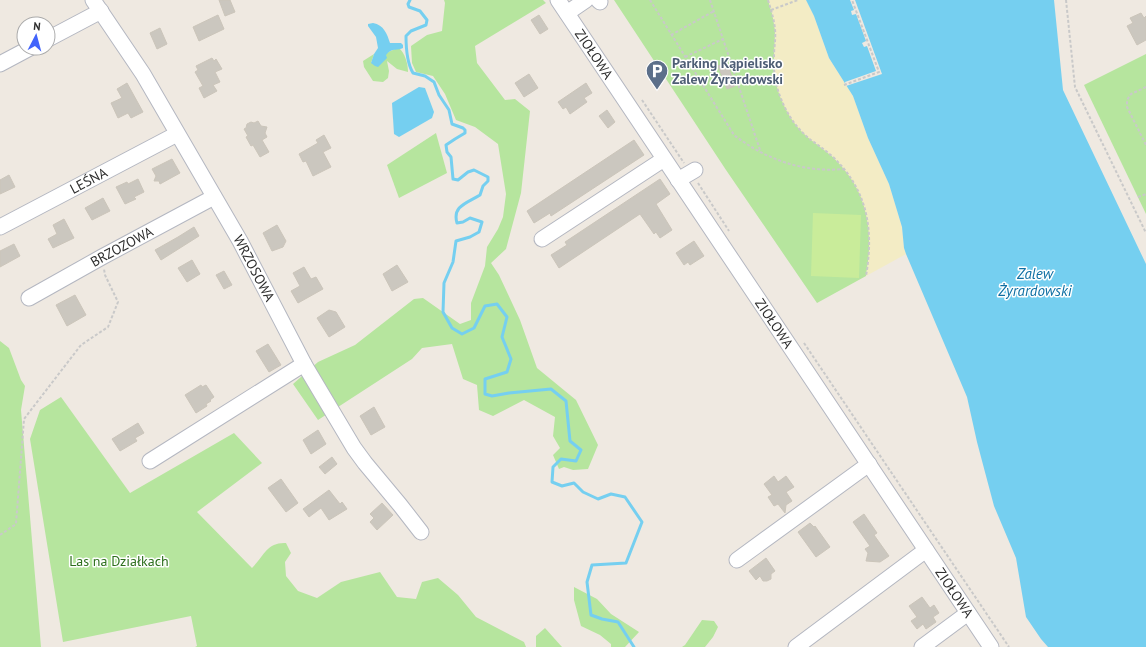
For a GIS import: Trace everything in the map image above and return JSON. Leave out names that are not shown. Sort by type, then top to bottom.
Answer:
[{"type":"street","points":[[562,6],[595,1]]},
{"type":"street","points":[[56,34],[97,6]]},
{"type":"street","name":"WRZOSOWA","points":[[97,6],[143,74],[240,241],[304,364],[354,448],[421,532]]},
{"type":"street","name":"ZIOŁOWA","points":[[562,6],[664,159],[688,174],[869,464],[991,647]]},
{"type":"street","points":[[0,64],[16,55]]},
{"type":"street","name":"LEŚNA","points":[[0,227],[177,134]]},
{"type":"street","points":[[542,239],[664,159]]},
{"type":"street","name":"BRZOZOWA","points":[[30,298],[102,257],[214,198]]},
{"type":"street","points":[[150,461],[304,364]]},
{"type":"street","points":[[737,560],[869,464]]},
{"type":"street","points":[[796,647],[926,550]]},
{"type":"street","points":[[922,647],[968,613]]},
{"type":"path","points":[[650,0],[734,135],[746,145],[775,160],[795,166],[817,169],[844,169]]},
{"type":"path","points":[[710,0],[761,153]]},
{"type":"path","points":[[768,0],[775,30],[774,71],[781,100],[790,117],[800,130],[833,157],[853,181],[861,196],[870,232],[869,262],[866,276]]},
{"type":"path","points":[[771,10],[798,0]]},
{"type":"path","points":[[844,85],[879,72],[852,0]]},
{"type":"path","points":[[1066,0],[1075,87],[1146,233]]},
{"type":"path","points":[[671,35],[714,11]]},
{"type":"path","points":[[685,57],[723,39]]},
{"type":"path","points":[[1146,87],[1131,94],[1127,100],[1128,107],[1146,145]]},
{"type":"path","points":[[642,100],[688,174],[729,231]]},
{"type":"path","points":[[1138,197],[1146,194]]},
{"type":"path","points":[[0,535],[16,524],[24,419],[81,345],[108,327],[118,302],[105,275],[102,257]]},
{"type":"path","points":[[803,340],[1009,647]]},
{"type":"green space","points":[[444,0],[543,0],[546,3],[475,46],[477,63],[505,100],[515,99],[530,111],[521,193],[506,249],[491,263],[499,275],[520,320],[537,368],[576,400],[598,445],[588,469],[573,470],[564,467],[559,469],[553,455],[560,448],[553,436],[555,417],[524,400],[493,416],[479,410],[477,385],[463,379],[452,344],[422,348],[412,359],[318,420],[293,384],[318,362],[355,345],[414,299],[423,298],[460,324],[471,320],[471,303],[485,266],[487,247],[498,229],[503,217],[506,194],[498,144],[475,127],[456,120],[445,94],[433,76],[416,72],[412,63],[411,46],[427,35],[442,31]]},
{"type":"green space","points":[[614,0],[768,0],[775,30],[774,71],[810,139],[833,157],[844,169],[853,181],[861,196],[870,232],[870,248],[866,276],[817,303],[726,170]]},
{"type":"green space","points":[[399,48],[406,59],[408,72],[397,69],[387,61],[389,71],[388,78],[383,82],[373,81],[364,67],[363,61],[374,54],[371,63],[388,52]]},
{"type":"green space","points":[[1146,54],[1146,214],[1084,85]]},
{"type":"green space","points":[[436,133],[447,173],[399,198],[387,165]]},
{"type":"green space","points":[[813,213],[861,215],[859,278],[811,276]]},
{"type":"green space","name":"Las na Działkach","points":[[0,341],[9,348],[21,380],[25,386],[21,410],[41,647],[0,647]]},
{"type":"green space","name":"Las na Działkach","points":[[61,397],[130,493],[234,433],[262,463],[197,512],[252,568],[270,547],[280,543],[286,543],[291,553],[285,562],[286,576],[298,591],[317,598],[341,582],[380,572],[397,597],[416,599],[422,582],[438,578],[458,595],[476,617],[524,642],[526,647],[195,647],[197,646],[191,616],[63,642],[30,439],[40,410]]},
{"type":"green space","points":[[574,587],[597,599],[611,614],[639,632],[625,647],[611,647],[611,644],[600,635],[581,626],[574,600]]},
{"type":"green space","points":[[702,620],[714,621],[718,627],[713,637],[705,647],[682,647],[685,645]]},
{"type":"green space","points":[[545,628],[562,647],[536,647],[536,636]]},
{"type":"sand","points":[[768,0],[806,0],[814,16],[829,58],[853,96],[868,138],[889,184],[902,227],[906,254],[866,276],[869,243],[868,227],[866,212],[861,197],[854,183],[844,169],[832,156],[802,132],[784,107],[775,79],[775,29]]},
{"type":"water","name":"Zalew Żyrardowski","points":[[806,0],[1054,0],[1063,90],[1146,264],[1146,647],[1048,647],[1026,617],[1016,558],[994,506],[967,397],[906,254],[902,227],[889,184],[868,138],[853,96],[829,58],[814,16]]},
{"type":"water","points":[[373,23],[382,28],[390,43],[401,43],[403,45],[403,48],[393,50],[388,53],[386,55],[387,58],[378,67],[371,63],[378,48],[376,37],[368,26],[368,24]]},
{"type":"water","points":[[419,87],[425,88],[434,112],[432,118],[399,137],[394,134],[392,103]]},
{"type":"pier","points":[[850,0],[855,0],[882,74],[846,86],[845,82],[876,71],[867,46],[864,47],[862,43],[866,41],[856,14],[852,15],[851,11],[854,10]]},
{"type":"building","points":[[219,0],[230,0],[235,12],[225,16]]},
{"type":"building","points":[[1141,13],[1144,18],[1146,16],[1146,40],[1137,45],[1127,26],[1133,23],[1130,18]]},
{"type":"building","points":[[218,15],[224,29],[199,41],[193,27]]},
{"type":"building","points":[[539,15],[548,29],[540,34],[531,20]]},
{"type":"building","points":[[160,28],[167,44],[157,49],[150,33]]},
{"type":"building","points":[[212,58],[214,61],[216,59],[222,69],[215,72],[220,82],[213,85],[217,91],[204,98],[199,88],[203,86],[195,72],[198,70],[196,66]]},
{"type":"building","points":[[727,62],[735,86],[727,89],[718,66]]},
{"type":"building","points":[[529,74],[538,88],[524,97],[515,83]]},
{"type":"building","points":[[127,83],[143,112],[131,118],[128,113],[118,118],[111,103],[122,98],[117,89]]},
{"type":"building","points":[[586,83],[592,93],[584,98],[587,102],[570,114],[566,107],[563,109],[558,102]]},
{"type":"building","points":[[607,110],[615,122],[608,128],[599,116]]},
{"type":"building","points":[[258,121],[261,126],[267,127],[265,133],[267,137],[262,140],[269,152],[260,157],[253,145],[251,146],[244,129],[246,128],[247,124]]},
{"type":"building","points":[[324,135],[331,148],[323,152],[331,167],[313,176],[306,161],[303,162],[299,154],[318,143],[316,140]]},
{"type":"building","points":[[634,140],[644,155],[551,216],[550,213],[534,223],[527,211]]},
{"type":"building","points":[[172,159],[180,173],[160,184],[159,181],[154,181],[156,176],[152,169]]},
{"type":"building","points":[[9,175],[15,187],[0,194],[0,180]]},
{"type":"building","points":[[138,179],[144,192],[134,197],[136,199],[125,204],[116,187],[127,182],[128,184]]},
{"type":"building","points":[[660,179],[670,194],[656,204],[672,230],[660,238],[656,232],[654,234],[640,214],[559,268],[551,255],[567,245],[565,242]]},
{"type":"building","points":[[103,198],[110,211],[92,220],[85,208]]},
{"type":"building","points":[[64,219],[74,238],[53,248],[48,239],[57,234],[53,225]]},
{"type":"building","points":[[277,225],[286,241],[283,247],[272,251],[263,233]]},
{"type":"building","points":[[194,227],[199,236],[161,260],[155,250]]},
{"type":"building","points":[[694,241],[704,256],[690,265],[688,262],[684,265],[676,253]]},
{"type":"building","points":[[14,244],[20,256],[0,267],[0,251]]},
{"type":"building","points":[[192,260],[200,274],[187,282],[178,268]]},
{"type":"building","points":[[397,265],[408,282],[392,291],[383,274]]},
{"type":"building","points":[[304,267],[311,279],[316,277],[323,289],[298,303],[291,291],[300,286],[293,273]]},
{"type":"building","points":[[224,271],[232,285],[224,289],[216,275]]},
{"type":"building","points":[[75,295],[86,315],[67,326],[56,305]]},
{"type":"building","points":[[329,310],[336,312],[345,327],[329,337],[317,318]]},
{"type":"building","points":[[268,344],[281,365],[269,372],[256,351]]},
{"type":"building","points":[[201,385],[202,387],[206,385],[214,397],[206,404],[207,406],[196,413],[185,395]]},
{"type":"building","points":[[374,407],[385,427],[371,435],[360,416]]},
{"type":"building","points":[[138,423],[144,433],[135,438],[137,441],[120,451],[112,439]]},
{"type":"building","points":[[318,430],[326,444],[311,454],[303,440]]},
{"type":"building","points":[[332,457],[337,464],[325,474],[319,467]]},
{"type":"building","points":[[774,476],[778,482],[786,476],[794,487],[786,492],[792,501],[786,505],[785,513],[778,504],[774,506],[768,497],[772,495],[764,484]]},
{"type":"building","points":[[281,479],[298,503],[286,512],[268,488]]},
{"type":"building","points":[[329,490],[340,504],[342,502],[347,509],[329,520],[321,508],[309,517],[303,509]]},
{"type":"building","points":[[382,503],[393,515],[377,530],[370,522],[374,518],[370,514]]},
{"type":"building","points":[[864,514],[877,533],[874,535],[889,556],[880,562],[866,561],[868,553],[865,549],[870,546],[853,522]]},
{"type":"building","points":[[810,523],[814,527],[815,526],[830,547],[816,557],[798,532]]},
{"type":"building","points":[[766,558],[775,571],[771,574],[771,579],[767,581],[763,581],[760,576],[756,580],[749,571]]},
{"type":"building","points":[[922,597],[930,608],[934,605],[939,613],[933,617],[936,622],[926,629],[923,624],[917,629],[911,621],[917,617],[909,606]]},
{"type":"waterway","points":[[410,0],[408,4],[409,7],[420,11],[427,20],[426,25],[411,31],[406,36],[409,65],[413,73],[425,76],[434,82],[439,95],[449,110],[452,124],[465,130],[465,133],[446,145],[447,152],[451,157],[453,179],[458,180],[468,172],[474,170],[488,177],[488,181],[483,186],[480,195],[462,206],[457,213],[457,223],[463,222],[470,218],[482,222],[479,232],[470,237],[456,241],[453,262],[444,283],[443,312],[452,328],[462,334],[474,328],[485,306],[497,304],[507,317],[502,337],[511,359],[507,372],[485,379],[485,394],[492,396],[551,389],[566,401],[570,441],[581,450],[576,461],[561,459],[553,467],[552,482],[562,486],[574,483],[583,492],[598,499],[611,494],[625,497],[642,522],[626,563],[592,565],[587,582],[591,615],[618,622],[634,647]]},
{"type":"place","name":"Parking Kąpielisko Zalew Żyrardowski","points":[[657,90]]}]
